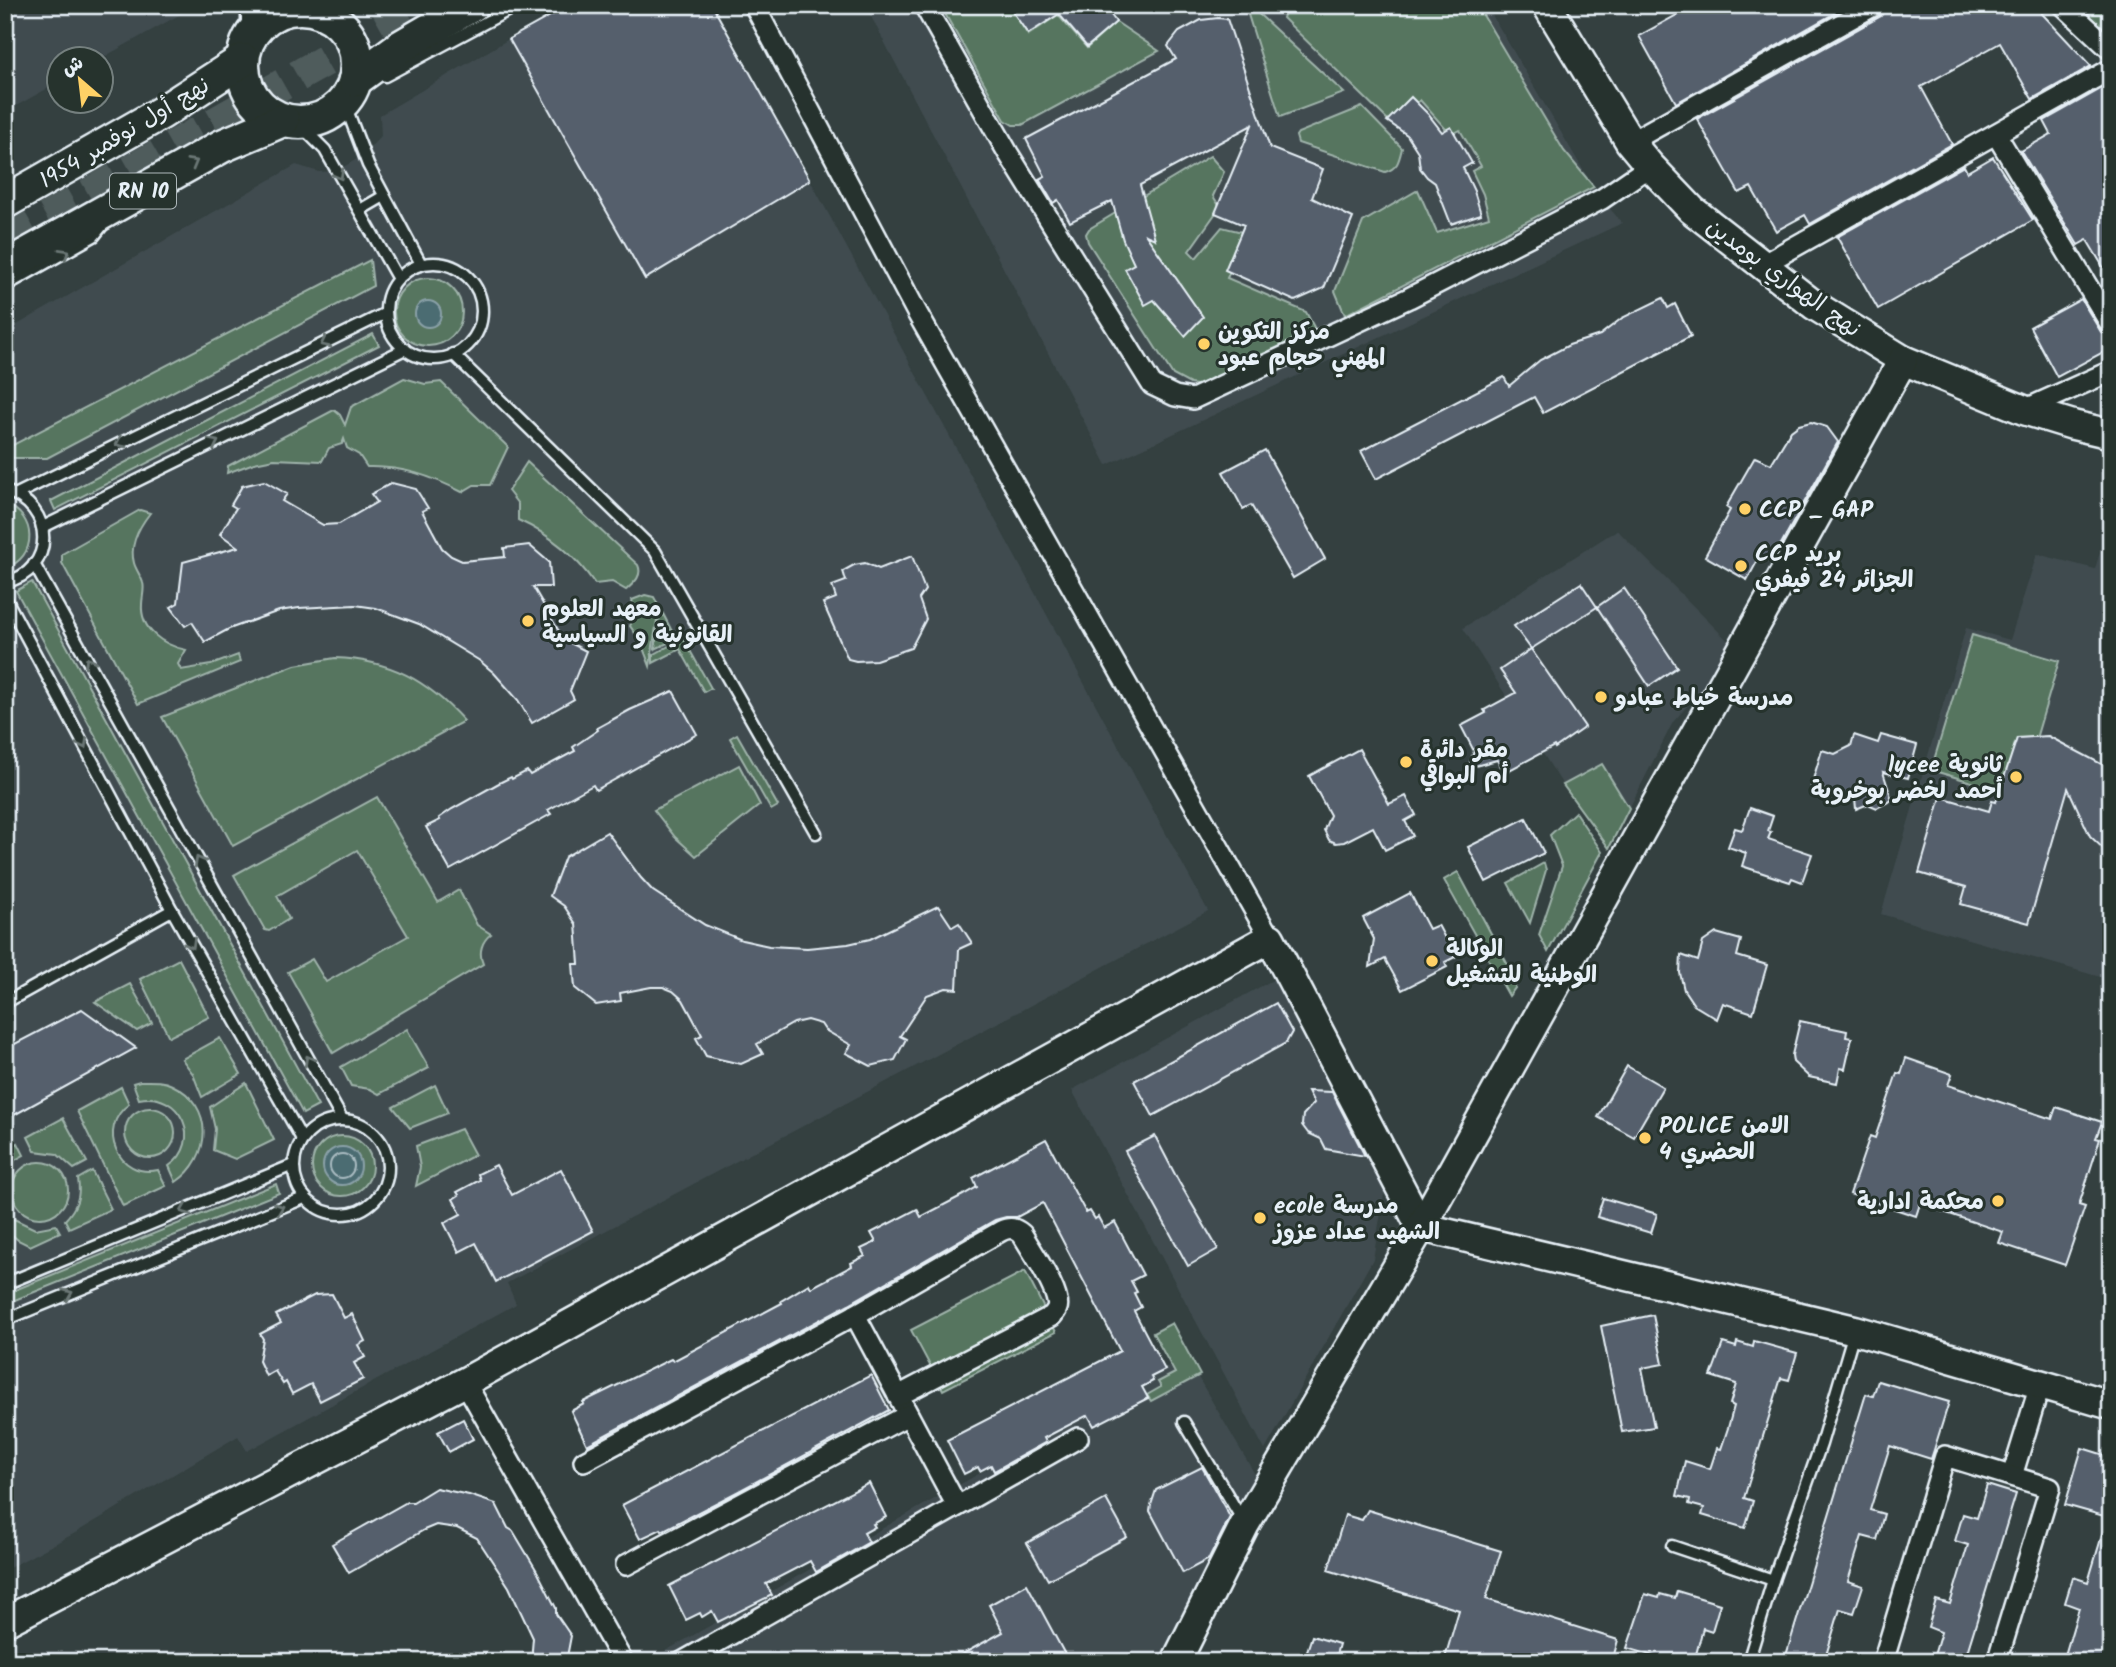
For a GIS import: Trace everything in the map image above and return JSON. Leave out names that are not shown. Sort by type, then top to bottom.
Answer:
[{"type":"main road","points":[[356,89],[357,64],[351,41],[337,21],[318,8],[287,9],[270,16],[256,28],[245,52],[244,79],[252,97],[266,111],[290,121],[323,117],[356,89],[400,47],[472,5]]},
{"type":"main road","name":"نهج أول نوفمبر 1954","points":[[5,202],[161,113],[245,52]]},
{"type":"main road","name":"RN 10","points":[[5,267],[222,146],[290,121]]},
{"type":"street","points":[[754,5],[923,323],[1270,938],[1421,1227],[1855,1330],[2111,1405]]},
{"type":"street","points":[[924,5],[1008,153],[1152,386],[1175,396],[1193,399],[1409,298],[1602,199],[1650,166]]},
{"type":"street","name":"نهج الهواري بومدين","points":[[1547,5],[1630,142],[1650,166],[1692,210],[1814,305],[1903,360],[2024,410],[2111,434]]},
{"type":"street","points":[[1630,142],[1875,5]]},
{"type":"street","points":[[2063,5],[2111,50]]},
{"type":"street","points":[[1762,265],[2111,69]]},
{"type":"street","points":[[1996,134],[2111,325]]},
{"type":"street","points":[[1176,1662],[1245,1524],[1421,1227],[1903,360]]},
{"type":"street","points":[[2024,410],[2111,371]]},
{"type":"street","points":[[5,1622],[465,1382],[1270,938]]},
{"type":"street","points":[[584,1461],[855,1315],[1008,1228],[1017,1229],[1052,1287],[1058,1300],[1058,1309],[1052,1316],[898,1396]]},
{"type":"street","points":[[855,1315],[957,1506]]},
{"type":"street","points":[[465,1382],[624,1662]]},
{"type":"street","points":[[2012,1476],[2040,1385]]},
{"type":"street","points":[[626,1565],[908,1415]]},
{"type":"street","points":[[682,1662],[1078,1438]]},
{"type":"street","points":[[1883,1662],[1945,1456],[2050,1488],[1997,1662]]},
{"type":"lane","points":[[245,52],[247,5]]},
{"type":"lane","points":[[421,264],[368,165],[356,89],[518,5]]},
{"type":"lane","points":[[290,121],[325,150],[398,279]]},
{"type":"lane","points":[[360,210],[384,196]]},
{"type":"lane","points":[[5,286],[94,236],[116,207]]},
{"type":"lane","points":[[439,263],[456,268],[470,279],[479,295],[482,312],[478,329],[468,344],[453,354],[428,359],[405,349],[388,327],[386,313],[391,289],[398,279],[421,264],[439,263]]},
{"type":"lane","points":[[18,494],[386,313]]},
{"type":"lane","points":[[43,527],[405,349]]},
{"type":"lane","points":[[453,354],[655,551],[816,833]]},
{"type":"lane","points":[[5,491],[18,494],[34,508],[43,527],[42,547],[34,564],[24,574],[5,582]]},
{"type":"lane","points":[[34,564],[342,1119]]},
{"type":"lane","points":[[5,597],[172,910],[302,1139]]},
{"type":"lane","points":[[5,1003],[172,910]]},
{"type":"lane","points":[[342,1119],[359,1123],[373,1132],[384,1146],[389,1162],[387,1180],[380,1195],[367,1207],[351,1214],[334,1214],[317,1209],[304,1198],[296,1182],[293,1166],[302,1139],[313,1128],[327,1121],[342,1119]]},
{"type":"lane","points":[[5,1284],[293,1166]]},
{"type":"lane","points":[[5,1320],[304,1198]]},
{"type":"lane","points":[[1748,1662],[1773,1580],[1821,1444],[1855,1330]]},
{"type":"lane","points":[[1184,1422],[1245,1524]]},
{"type":"lane","points":[[1672,1546],[1773,1580]]},
{"type":"shaded area","points":[[5,5],[197,5],[116,50],[116,46],[46,46],[46,89],[5,112]]},
{"type":"shaded area","name":"مركز التكوين المهني حجام عبود","points":[[865,5],[1486,5],[1596,192],[1622,223],[1107,465]]},
{"type":"shaded area","name":"معهد العلوم القانونية و السياسية","points":[[509,39],[645,279],[810,180],[1208,911],[507,1283],[516,1304],[247,1451],[238,1436],[75,1533],[5,1570],[5,332],[296,165],[319,172],[337,171],[362,156],[381,136],[380,115]]},
{"type":"shaded area","name":"مدرسة خياط عبادو","points":[[1617,530],[1734,647],[1718,671],[1673,722],[1609,848],[1563,785],[1463,628]]},
{"type":"shaded area","name":"lycee ثانوية أحمد لخضر بوخروبة","points":[[2104,539],[2111,541],[2111,980],[1881,914],[1966,628],[2010,640],[2037,554],[2095,569]]},
{"type":"shaded area","name":"ecole مدرسة الشهيد عداد عزوز","points":[[1282,975],[1387,1177],[1373,1259],[1265,1450],[1072,1090]]},
{"type":"shaded area","points":[[1186,1357],[1270,1500],[1182,1662],[646,1662]]},
{"type":"green space","points":[[940,5],[1009,5],[1028,35],[1058,15],[1087,48],[1116,22],[1159,51],[1022,125],[1013,125],[1005,120]]},
{"type":"green space","points":[[1128,5],[1164,5],[1145,12],[1136,11]]},
{"type":"green space","points":[[1245,5],[1249,5],[1344,93],[1280,117]]},
{"type":"green space","points":[[1287,5],[1477,5],[1564,151],[1594,187],[1345,315],[1335,291],[1363,222],[1418,190],[1437,233],[1489,217],[1483,194],[1472,171],[1481,166],[1460,130],[1451,135],[1420,100],[1396,124],[1391,123],[1283,18]]},
{"type":"green space","points":[[2078,5],[2111,5],[2111,40]]},
{"type":"green space","points":[[1362,107],[1402,148],[1393,168],[1385,172],[1298,143],[1298,133]]},
{"type":"green space","points":[[1210,156],[1224,172],[1213,196],[1220,207],[1189,251],[1196,258],[1222,227],[1246,233],[1227,278],[1306,312],[1315,329],[1203,386],[1190,384],[1173,375],[1088,242],[1086,234],[1089,229]]},
{"type":"green space","points":[[370,260],[373,286],[47,458],[14,458],[5,453],[5,449]]},
{"type":"green space","points":[[428,278],[441,281],[452,288],[459,299],[462,312],[459,325],[452,336],[441,343],[428,346],[415,343],[404,336],[397,325],[394,312],[397,299],[404,288],[415,281]]},
{"type":"green space","points":[[373,334],[379,345],[55,510],[51,501]]},
{"type":"green space","points":[[404,378],[425,384],[441,382],[508,447],[490,485],[474,485],[462,492],[416,473],[367,467],[359,455],[347,448],[344,439],[342,444],[329,448],[322,461],[274,459],[227,473],[228,466],[334,410],[345,425],[351,407]]},
{"type":"green space","points":[[527,462],[638,565],[639,576],[626,590],[612,582],[595,584],[561,547],[518,520],[518,504],[508,491]]},
{"type":"green space","points":[[5,504],[16,509],[23,517],[29,536],[23,555],[16,563],[5,568]]},
{"type":"green space","points":[[140,510],[150,513],[136,537],[133,556],[144,585],[142,613],[149,629],[161,640],[186,650],[178,664],[181,670],[211,665],[238,655],[240,662],[138,704],[62,563],[62,554]]},
{"type":"green space","points":[[32,582],[318,1106],[303,1114],[16,591]]},
{"type":"green space","points":[[645,595],[654,597],[659,607],[650,666],[640,640],[630,626],[635,614],[632,600]]},
{"type":"green space","points":[[660,608],[676,639],[655,649]]},
{"type":"green space","points":[[1972,635],[2059,661],[2019,796],[1931,770]]},
{"type":"green space","points":[[683,638],[711,688],[704,692],[680,649],[653,663],[653,655]]},
{"type":"green space","points":[[335,658],[373,663],[406,675],[436,694],[464,721],[233,846],[162,717],[295,665]]},
{"type":"green space","points":[[737,734],[778,806],[771,810],[730,738]]},
{"type":"green space","points":[[1602,764],[1629,808],[1609,848],[1563,785]]},
{"type":"green space","points":[[739,765],[760,805],[696,856],[675,837],[654,810]]},
{"type":"green space","points":[[377,797],[438,902],[459,890],[477,925],[491,934],[482,947],[483,964],[333,1053],[288,972],[312,959],[326,982],[408,936],[357,850],[277,896],[289,919],[269,931],[265,930],[234,875]]},
{"type":"green space","points":[[1575,812],[1602,852],[1548,952],[1539,935],[1562,866],[1550,835]]},
{"type":"green space","points":[[1544,863],[1546,870],[1530,923],[1508,883]]},
{"type":"green space","points":[[1458,872],[1516,980],[1515,988],[1509,996],[1444,880]]},
{"type":"green space","points":[[179,959],[209,1017],[169,1037],[140,979]]},
{"type":"green space","points":[[130,984],[152,1023],[137,1031],[95,1002]]},
{"type":"green space","points":[[407,1029],[429,1068],[379,1094],[370,1089],[351,1086],[341,1067]]},
{"type":"green space","points":[[220,1038],[241,1074],[202,1097],[193,1074],[182,1059]]},
{"type":"green space","points":[[140,1081],[172,1085],[196,1105],[202,1118],[204,1132],[197,1160],[176,1182],[169,1166],[179,1156],[185,1144],[183,1120],[166,1102],[154,1098],[139,1099],[133,1083]]},
{"type":"green space","points":[[246,1083],[274,1140],[235,1159],[213,1150],[215,1129],[210,1107]]},
{"type":"green space","points":[[435,1085],[448,1113],[410,1128],[393,1107]]},
{"type":"green space","points":[[121,1087],[129,1104],[119,1114],[114,1126],[116,1149],[132,1167],[144,1171],[158,1170],[166,1186],[123,1206],[77,1111]]},
{"type":"green space","points":[[150,1108],[168,1115],[175,1133],[168,1151],[150,1158],[132,1151],[125,1133],[132,1115]]},
{"type":"green space","points":[[63,1118],[87,1162],[74,1169],[57,1154],[35,1151],[28,1137]]},
{"type":"green space","points":[[461,1129],[475,1155],[416,1186],[420,1167],[416,1146]]},
{"type":"green space","points":[[336,1136],[348,1136],[367,1149],[372,1166],[370,1178],[359,1191],[348,1196],[336,1196],[317,1183],[312,1172],[312,1160],[325,1141]]},
{"type":"green space","points":[[18,1143],[24,1155],[15,1160],[5,1173],[5,1151]]},
{"type":"green space","points":[[35,1162],[45,1162],[60,1170],[66,1179],[66,1201],[60,1210],[45,1218],[35,1218],[17,1206],[12,1195],[12,1185],[24,1167]]},
{"type":"green space","points":[[92,1171],[111,1209],[69,1228],[65,1220],[77,1201],[78,1179]]},
{"type":"green space","points":[[276,1184],[279,1193],[5,1304],[5,1294]]},
{"type":"green space","points":[[14,1219],[35,1229],[56,1225],[60,1232],[30,1246],[5,1229],[5,1224]]},
{"type":"green space","points":[[1025,1271],[1056,1332],[943,1390],[911,1330]]},
{"type":"green space","points":[[1172,1323],[1200,1375],[1151,1401],[1147,1395],[1161,1387],[1158,1382],[1175,1373],[1153,1333]]},
{"type":"water","points":[[428,301],[437,305],[441,314],[437,323],[428,327],[419,323],[415,314],[419,305]]},
{"type":"water","points":[[342,1147],[356,1152],[361,1166],[356,1180],[342,1185],[328,1180],[323,1166],[328,1152]]},
{"type":"building","points":[[570,5],[712,5],[810,180],[645,279],[509,39]]},
{"type":"building","points":[[1008,5],[1104,5],[1116,22],[1087,47],[1059,14],[1028,34]]},
{"type":"building","points":[[1695,5],[1849,5],[1676,103],[1639,36]]},
{"type":"building","points":[[1887,5],[2034,5],[2091,66],[2032,99],[2000,43],[1921,87],[1952,144],[1810,224],[1805,215],[1776,231],[1751,187],[1739,193],[1697,119],[1881,16]]},
{"type":"building","points":[[1227,19],[1270,148],[1323,169],[1312,198],[1353,218],[1324,288],[1295,301],[1225,270],[1244,225],[1215,213],[1252,125],[1140,185],[1155,239],[1146,235],[1203,317],[1185,336],[1154,300],[1145,305],[1125,269],[1134,264],[1123,240],[1112,201],[1070,222],[1058,200],[1053,203],[1039,179],[1045,176],[1026,139],[1176,59],[1168,46],[1179,32],[1201,20]]},
{"type":"building","points":[[2108,85],[2111,87],[2111,280],[2087,240],[2078,245],[2021,151],[2051,134],[2044,121]]},
{"type":"building","points":[[1411,97],[1442,132],[1451,127],[1472,163],[1463,168],[1481,214],[1451,224],[1435,183],[1420,168],[1418,152],[1407,135],[1387,121]]},
{"type":"building","points":[[1993,157],[2033,220],[1878,309],[1837,237],[1964,166],[1967,172]]},
{"type":"building","points":[[1663,298],[1668,308],[1675,304],[1691,336],[1543,413],[1534,397],[1376,479],[1361,451],[1504,377],[1509,386],[1540,360],[1569,345],[1600,335],[1622,318]]},
{"type":"building","points":[[2081,299],[2101,332],[2111,337],[2111,348],[2057,377],[2030,327]]},
{"type":"building","points":[[1811,422],[1827,427],[1838,442],[1771,562],[1760,556],[1747,580],[1705,556],[1730,510],[1726,507],[1755,457],[1771,464],[1791,431],[1799,425]]},
{"type":"building","points":[[1265,450],[1325,559],[1293,578],[1251,505],[1243,509],[1223,472]]},
{"type":"building","points":[[264,481],[287,494],[282,501],[323,525],[339,524],[377,502],[371,494],[392,483],[416,489],[428,508],[422,511],[442,548],[462,561],[505,557],[504,548],[529,545],[549,562],[551,587],[533,587],[560,633],[570,643],[586,651],[570,691],[574,699],[532,723],[518,700],[480,661],[419,624],[376,608],[355,605],[279,611],[229,629],[205,642],[192,622],[185,626],[171,607],[178,603],[183,562],[238,547],[220,534],[236,508],[231,505],[242,486]]},
{"type":"building","points":[[912,556],[925,590],[919,599],[926,619],[911,648],[876,660],[848,659],[823,603],[836,598],[832,586],[846,581],[843,571],[854,565],[865,563],[879,569]]},
{"type":"building","points":[[1581,583],[1597,607],[1531,649],[1514,626]]},
{"type":"building","name":"مدرسة خياط عبادو","points":[[1624,588],[1677,667],[1649,686],[1597,607]]},
{"type":"building","points":[[1531,649],[1585,727],[1555,748],[1554,746],[1504,773],[1497,760],[1468,768],[1474,751],[1461,726],[1516,693],[1500,670]]},
{"type":"building","points":[[673,691],[697,734],[596,790],[593,785],[548,810],[551,814],[450,870],[426,827],[499,783],[527,771],[530,775],[575,751],[573,747],[598,730],[597,728]]},
{"type":"building","points":[[1854,735],[1878,743],[1881,735],[1917,745],[1908,778],[1883,772],[1892,800],[1877,808],[1868,804],[1856,809],[1855,798],[1811,786],[1822,750],[1835,754],[1851,746]]},
{"type":"building","points":[[2048,736],[2111,769],[2111,856],[2090,836],[2068,788],[2029,923],[1961,904],[1966,887],[1919,873],[1941,797],[1989,811],[1992,801],[1996,802],[2017,738]]},
{"type":"building","name":"مقر دائرة أم البواقي","points":[[1359,749],[1389,804],[1406,796],[1416,815],[1405,821],[1413,836],[1385,850],[1373,827],[1344,842],[1329,840],[1324,830],[1330,815],[1309,776]]},
{"type":"building","points":[[1750,808],[1773,816],[1768,839],[1812,854],[1802,882],[1792,878],[1790,882],[1742,866],[1746,853],[1728,847],[1735,828],[1742,830]]},
{"type":"building","points":[[1526,818],[1544,853],[1486,882],[1468,847]]},
{"type":"building","points":[[607,832],[653,891],[705,925],[742,940],[769,946],[807,948],[848,944],[870,939],[938,906],[952,927],[959,923],[972,943],[959,949],[957,989],[946,988],[927,995],[900,1036],[906,1039],[895,1060],[871,1066],[846,1053],[851,1045],[825,1030],[821,1024],[807,1020],[794,1023],[757,1044],[763,1054],[741,1064],[706,1056],[696,1038],[702,1035],[683,1000],[673,991],[663,987],[651,987],[620,993],[621,1001],[596,1005],[575,988],[573,964],[579,964],[576,924],[564,906],[550,896],[565,857]]},
{"type":"building","points":[[1410,893],[1429,929],[1438,925],[1455,957],[1445,962],[1447,967],[1402,990],[1385,959],[1370,967],[1374,939],[1363,918]]},
{"type":"building","points":[[1716,933],[1741,940],[1737,956],[1767,965],[1753,1013],[1723,1003],[1717,1019],[1694,1005],[1684,990],[1680,973],[1681,955],[1698,961],[1703,942]]},
{"type":"building","points":[[1276,1003],[1292,1032],[1286,1043],[1153,1116],[1134,1081]]},
{"type":"building","points":[[82,1009],[136,1048],[5,1120],[5,1049]]},
{"type":"building","points":[[1800,1021],[1847,1031],[1846,1037],[1852,1038],[1845,1069],[1840,1068],[1837,1083],[1809,1077],[1793,1062],[1792,1055]]},
{"type":"building","points":[[1906,1058],[1952,1074],[1948,1085],[2052,1119],[2056,1107],[2102,1122],[2096,1138],[2100,1139],[2079,1205],[2085,1207],[2065,1265],[1999,1243],[2003,1232],[1920,1204],[1916,1216],[1850,1194],[1870,1136],[1875,1138],[1897,1073],[1901,1074]]},
{"type":"building","points":[[1627,1066],[1663,1087],[1634,1137],[1598,1117]]},
{"type":"building","points":[[1308,1091],[1332,1092],[1365,1156],[1326,1149],[1321,1139],[1308,1133],[1302,1125],[1303,1115],[1314,1103]]},
{"type":"building","points":[[1155,1136],[1218,1249],[1188,1266],[1125,1151]]},
{"type":"building","points":[[1046,1139],[1086,1213],[1090,1211],[1095,1219],[1098,1217],[1104,1228],[1115,1222],[1143,1275],[1131,1281],[1141,1307],[1134,1311],[1165,1370],[1151,1377],[1153,1381],[1142,1387],[1148,1398],[1094,1426],[1088,1415],[1044,1438],[1046,1442],[994,1471],[991,1465],[980,1471],[978,1467],[964,1474],[947,1440],[1120,1351],[1043,1203],[1017,1217],[995,1220],[849,1304],[587,1445],[571,1411],[584,1404],[583,1402],[671,1359],[673,1361],[782,1303],[781,1301],[809,1284],[811,1288],[852,1266],[851,1263],[865,1256],[861,1249],[876,1242],[871,1233],[917,1209],[921,1217],[963,1195],[977,1187],[973,1178]]},
{"type":"building","points":[[496,1165],[512,1195],[561,1169],[593,1231],[496,1282],[476,1243],[459,1252],[444,1223],[461,1214],[453,1199],[459,1195],[457,1192],[480,1180],[478,1174]]},
{"type":"building","points":[[1603,1198],[1657,1214],[1651,1233],[1597,1217]]},
{"type":"building","points":[[332,1294],[344,1318],[352,1314],[365,1341],[358,1345],[365,1357],[354,1363],[363,1379],[320,1401],[311,1384],[292,1394],[286,1382],[283,1384],[275,1371],[266,1376],[259,1361],[263,1339],[260,1334],[281,1323],[276,1315],[315,1295]]},
{"type":"building","points":[[1653,1315],[1663,1364],[1642,1368],[1654,1427],[1622,1432],[1601,1326]]},
{"type":"building","points":[[1754,1341],[1797,1353],[1789,1380],[1781,1378],[1744,1498],[1753,1501],[1745,1528],[1702,1515],[1704,1508],[1689,1504],[1690,1499],[1677,1496],[1685,1461],[1710,1469],[1728,1428],[1734,1406],[1730,1404],[1736,1384],[1711,1376],[1723,1343],[1736,1347],[1737,1342],[1753,1347]]},
{"type":"building","points":[[871,1375],[889,1410],[662,1531],[661,1529],[640,1539],[622,1505]]},
{"type":"building","points":[[1878,1381],[1949,1402],[1931,1459],[1890,1446],[1870,1510],[1884,1514],[1877,1540],[1862,1536],[1848,1581],[1863,1586],[1854,1613],[1840,1609],[1824,1662],[1784,1662],[1866,1394],[1873,1396]]},
{"type":"building","points":[[463,1419],[473,1439],[449,1452],[438,1432]]},
{"type":"building","points":[[2082,1448],[2111,1457],[2111,1518],[2065,1505]]},
{"type":"building","points":[[1202,1467],[1230,1517],[1209,1559],[1183,1573],[1150,1511],[1151,1505],[1156,1490]]},
{"type":"building","points":[[869,1483],[886,1517],[864,1533],[869,1542],[816,1572],[810,1561],[766,1584],[772,1595],[718,1622],[712,1611],[702,1617],[700,1613],[686,1620],[669,1586]]},
{"type":"building","points":[[1987,1485],[2016,1494],[1964,1662],[1932,1662],[1941,1632],[1928,1627],[1936,1600],[1950,1604],[1968,1545],[1955,1541],[1963,1514],[1977,1518]]},
{"type":"building","points":[[436,1488],[496,1504],[508,1528],[513,1531],[537,1571],[556,1608],[556,1614],[571,1636],[566,1662],[531,1662],[533,1638],[509,1587],[477,1538],[457,1528],[436,1525],[424,1530],[349,1573],[332,1544]]},
{"type":"building","points":[[1106,1499],[1127,1537],[1048,1580],[1027,1543]]},
{"type":"building","points":[[1368,1510],[1501,1551],[1486,1599],[1618,1640],[1612,1662],[1458,1662],[1445,1658],[1459,1610],[1328,1570],[1345,1515],[1362,1520]]},
{"type":"building","points":[[2106,1522],[2111,1523],[2111,1637],[2103,1662],[2063,1662],[2079,1608],[2065,1603],[2073,1577],[2088,1582]]},
{"type":"building","points":[[1027,1584],[1069,1662],[948,1662],[1003,1632],[989,1605]]},
{"type":"building","points":[[1677,1591],[1720,1604],[1712,1631],[1703,1628],[1694,1662],[1656,1662],[1657,1657],[1627,1648],[1645,1594],[1659,1598],[1660,1594],[1675,1598]]},
{"type":"building","points":[[1312,1636],[1339,1644],[1334,1662],[1320,1662],[1305,1657]]},
{"type":"tunnel","points":[[5,242],[423,5]]},
{"type":"place","name":"مركز التكوين المهني حجام عبود","points":[[1204,344]]},
{"type":"place","name":"CCP _ GAP","points":[[1745,509]]},
{"type":"place","name":"CCP بريد الجزائر 24 فيفري","points":[[1741,566]]},
{"type":"place","name":"معهد العلوم القانونية و السياسية","points":[[528,621]]},
{"type":"place","name":"مدرسة خياط عبادو","points":[[1601,697]]},
{"type":"place","name":"مقر دائرة أم البواقي","points":[[1406,762]]},
{"type":"place","name":"lycee ثانوية أحمد لخضر بوخروبة","points":[[2016,777]]},
{"type":"place","name":"الوكالة الوطنية للتشغيل","points":[[1432,961]]},
{"type":"place","name":"POLICE الامن الحضري 4","points":[[1645,1138]]},
{"type":"place","name":"محكمة ادارية","points":[[1998,1201]]},
{"type":"place","name":"ecole مدرسة الشهيد عداد عزوز","points":[[1260,1218]]}]
